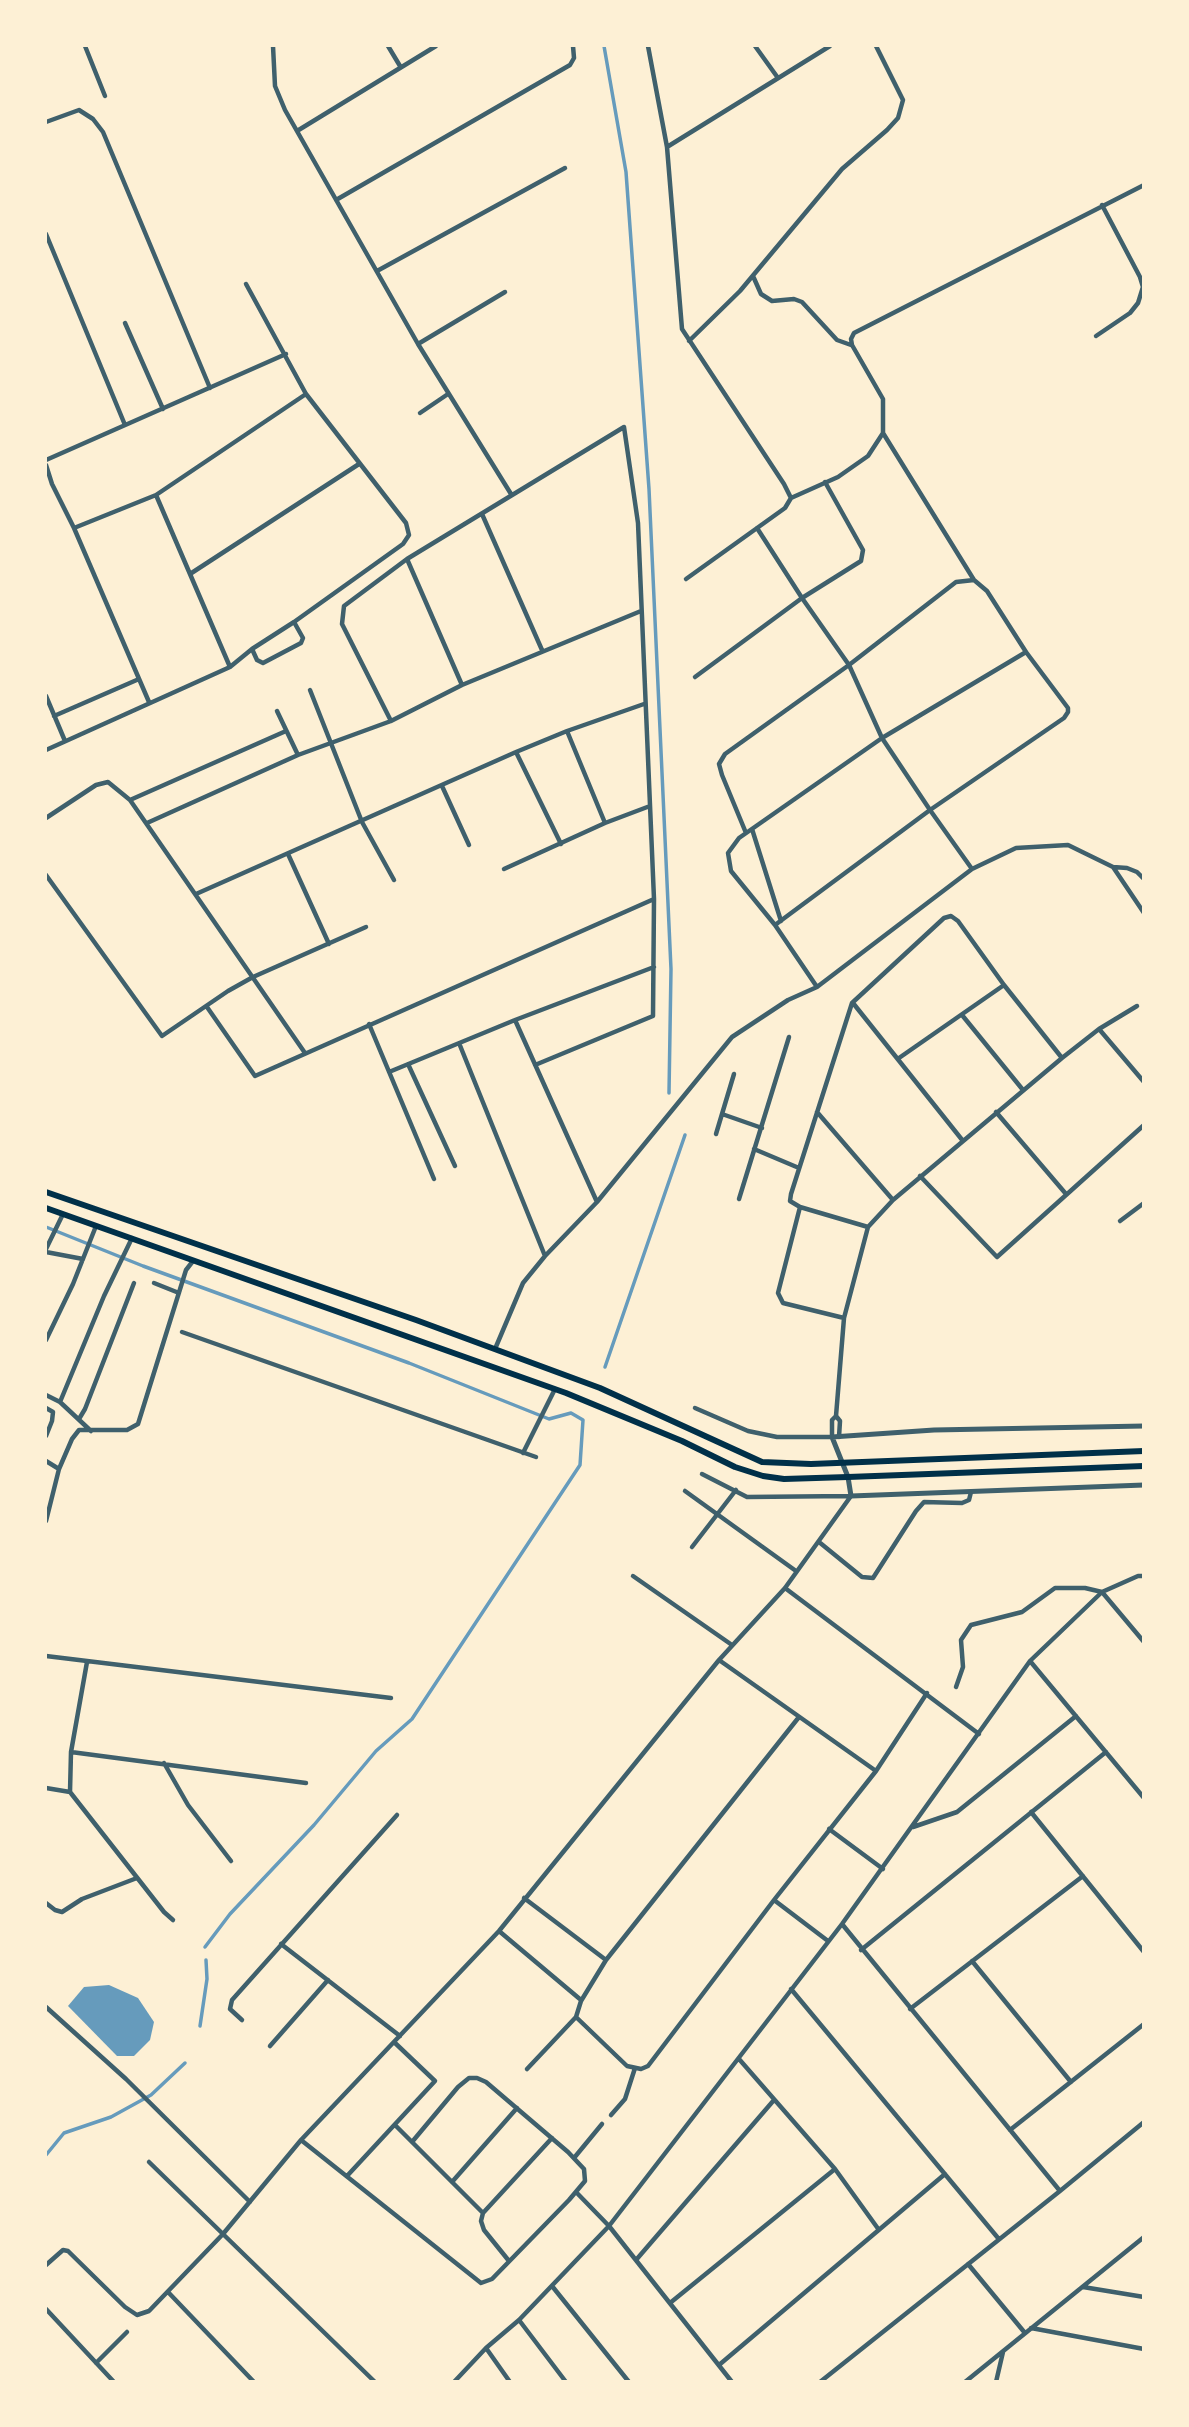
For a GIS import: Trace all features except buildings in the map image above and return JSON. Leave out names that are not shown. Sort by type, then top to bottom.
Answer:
[{"type":"main road","points":[[46,1192],[198,1243],[600,1388],[762,1462],[842,1462],[1143,1451]]},
{"type":"main road","points":[[46,1208],[555,1389],[682,1441],[735,1467],[763,1476],[784,1479],[1143,1465]]},
{"type":"street","points":[[85,46],[105,96]]},
{"type":"street","points":[[272,46],[275,86],[285,110],[418,344],[511,494]]},
{"type":"street","points":[[388,46],[400,66]]},
{"type":"street","points":[[297,131],[436,46]]},
{"type":"street","points":[[336,200],[570,65],[574,58],[573,46]]},
{"type":"street","points":[[648,46],[667,147],[682,329],[791,498]]},
{"type":"street","points":[[755,46],[778,78]]},
{"type":"street","points":[[667,147],[830,46]]},
{"type":"street","points":[[689,341],[753,276],[842,169],[898,118],[903,100],[876,46]]},
{"type":"street","points":[[46,122],[79,110],[93,119],[103,132],[210,388]]},
{"type":"street","points":[[377,271],[565,168]]},
{"type":"street","points":[[775,925],[930,810],[1064,718],[1068,712],[1068,708],[1026,652],[987,591],[974,580],[883,433],[883,399],[850,339],[853,333],[1143,185]]},
{"type":"street","points":[[1096,336],[1130,313],[1138,303],[1143,287],[1102,205]]},
{"type":"street","points":[[46,234],[125,425]]},
{"type":"street","points":[[753,276],[761,294],[772,301],[794,299],[802,302],[837,340],[852,345]]},
{"type":"street","points":[[46,750],[230,667],[403,544],[410,535],[407,523],[306,394],[246,284]]},
{"type":"street","points":[[418,344],[506,292]]},
{"type":"street","points":[[125,323],[163,409]]},
{"type":"street","points":[[46,460],[286,354]]},
{"type":"street","points":[[74,528],[156,495],[306,394]]},
{"type":"street","points":[[420,413],[448,394]]},
{"type":"street","points":[[391,721],[342,624],[344,606],[407,559],[624,427],[638,523],[654,899],[653,1016],[536,1065]]},
{"type":"street","points":[[685,579],[785,508],[791,498],[825,482],[868,456],[883,433]]},
{"type":"street","points":[[190,575],[359,464]]},
{"type":"street","points":[[46,465],[47,475],[74,528],[149,702]]},
{"type":"street","points":[[695,677],[802,598],[861,561],[863,550],[825,482]]},
{"type":"street","points":[[46,486],[52,484]]},
{"type":"street","points":[[156,495],[230,667]]},
{"type":"street","points":[[482,513],[542,650]]},
{"type":"street","points":[[757,528],[849,665],[882,738],[972,869]]},
{"type":"street","points":[[407,559],[462,685]]},
{"type":"street","points":[[746,833],[719,764],[725,754],[849,665],[956,582],[974,580]]},
{"type":"street","points":[[147,823],[298,755],[391,721],[462,685],[542,650],[641,611]]},
{"type":"street","points":[[252,649],[257,660],[263,663],[301,643],[303,638],[294,622]]},
{"type":"street","points":[[817,986],[775,925],[731,871],[728,852],[739,838],[882,738],[1026,652]]},
{"type":"street","points":[[54,716],[139,678]]},
{"type":"street","points":[[310,690],[362,822],[394,880]]},
{"type":"street","points":[[46,696],[65,741]]},
{"type":"street","points":[[196,894],[516,752],[644,704]]},
{"type":"street","points":[[277,710],[298,755]]},
{"type":"street","points":[[130,800],[286,731]]},
{"type":"street","points":[[567,731],[605,823]]},
{"type":"street","points":[[516,752],[561,844]]},
{"type":"street","points":[[46,818],[96,785],[108,782],[130,800],[304,1053]]},
{"type":"street","points":[[442,786],[469,845]]},
{"type":"street","points":[[504,869],[605,823],[650,806]]},
{"type":"street","points":[[752,829],[781,920]]},
{"type":"street","points":[[495,1350],[523,1283],[597,1202],[732,1037],[788,1000],[817,986],[972,869],[1016,848],[1068,845],[1113,867],[1138,872],[1143,879]]},
{"type":"street","points":[[288,854],[329,944]]},
{"type":"street","points":[[1113,867],[1143,913]]},
{"type":"street","points":[[46,875],[162,1036],[253,977],[366,928]]},
{"type":"street","points":[[207,1007],[255,1076],[654,899]]},
{"type":"street","points":[[868,1227],[800,1207],[790,1201],[852,1003],[944,918],[951,916],[958,920],[1004,985],[1062,1058]]},
{"type":"street","points":[[389,1073],[515,1020],[654,967]]},
{"type":"street","points":[[899,1058],[1004,985]]},
{"type":"street","points":[[852,1003],[899,1058],[963,1141]]},
{"type":"street","points":[[46,2266],[63,2250],[68,2251],[125,2307],[137,2315],[149,2311],[223,2234],[301,2140],[499,1931],[719,1660],[785,1588],[851,1496],[836,1437],[840,1421],[836,1416],[844,1318],[868,1227],[893,1200],[996,1112],[1099,1029],[1137,1006]]},
{"type":"street","points":[[962,1015],[1023,1090]]},
{"type":"street","points":[[515,1020],[597,1202]]},
{"type":"street","points":[[369,1024],[434,1180]]},
{"type":"street","points":[[1099,1029],[1143,1082]]},
{"type":"street","points":[[739,1199],[789,1037]]},
{"type":"street","points":[[459,1043],[545,1256]]},
{"type":"street","points":[[408,1064],[455,1166]]},
{"type":"street","points":[[716,1134],[734,1074]]},
{"type":"street","points":[[817,1112],[893,1200]]},
{"type":"street","points":[[996,1112],[1066,1194]]},
{"type":"street","points":[[722,1114],[762,1128]]},
{"type":"street","points":[[920,1177],[974,1236],[997,1256],[1143,1125]]},
{"type":"street","points":[[754,1149],[799,1168]]},
{"type":"street","points":[[1120,1221],[1143,1203]]},
{"type":"street","points":[[800,1207],[778,1293],[783,1303],[844,1318]]},
{"type":"street","points":[[63,1214],[47,1249],[83,1259]]},
{"type":"street","points":[[46,1340],[96,1226]]},
{"type":"street","points":[[60,1402],[132,1238]]},
{"type":"street","points":[[46,1521],[60,1469],[72,1438],[79,1430],[127,1430],[138,1424],[186,1270],[193,1261]]},
{"type":"street","points":[[79,1419],[134,1283]]},
{"type":"street","points":[[154,1283],[180,1290]]},
{"type":"street","points":[[183,1332],[536,1457]]},
{"type":"street","points":[[523,1453],[555,1389]]},
{"type":"street","points":[[46,1395],[60,1402],[91,1431]]},
{"type":"street","points":[[46,1408],[53,1412],[46,1436]]},
{"type":"street","points":[[695,1408],[748,1431],[776,1437],[836,1437],[934,1430],[1143,1426]]},
{"type":"street","points":[[46,1461],[60,1469]]},
{"type":"street","points":[[702,1474],[747,1497],[761,1498],[1143,1485]]},
{"type":"street","points":[[692,1547],[736,1490]]},
{"type":"street","points":[[685,1491],[796,1571]]},
{"type":"street","points":[[819,1542],[862,1577],[873,1578],[924,1502],[961,1503],[969,1500],[971,1492]]},
{"type":"street","points":[[633,1576],[732,1645]]},
{"type":"street","points":[[454,2382],[486,2348],[519,2320],[610,2226],[842,1924],[1030,1661],[1102,1592],[1138,1576],[1143,1577]]},
{"type":"street","points":[[785,1588],[979,1734]]},
{"type":"street","points":[[956,1687],[963,1667],[961,1640],[971,1625],[1022,1612],[1055,1588],[1085,1588],[1102,1592],[1143,1642]]},
{"type":"street","points":[[46,1656],[391,1698]]},
{"type":"street","points":[[719,1660],[876,1772]]},
{"type":"street","points":[[1030,1661],[1143,1798]]},
{"type":"street","points":[[87,1662],[71,1752],[70,1792],[173,1920]]},
{"type":"street","points":[[576,2017],[627,2066],[641,2069],[648,2066],[829,1829],[876,1772],[927,1693]]},
{"type":"street","points":[[912,1828],[957,1812],[1076,1716]]},
{"type":"street","points":[[527,2069],[576,2017],[581,2001],[606,1960],[799,1717]]},
{"type":"street","points":[[71,1752],[306,1783]]},
{"type":"street","points":[[861,1950],[1106,1752]]},
{"type":"street","points":[[164,1763],[188,1805],[231,1861]]},
{"type":"street","points":[[46,1788],[70,1792]]},
{"type":"street","points":[[1031,1812],[1143,1952]]},
{"type":"street","points":[[242,2020],[230,2009],[232,2000],[397,1815]]},
{"type":"street","points":[[829,1829],[883,1868]]},
{"type":"street","points":[[910,2009],[1083,1876]]},
{"type":"street","points":[[46,1903],[62,1912],[82,1899],[137,1878]]},
{"type":"street","points":[[524,1898],[606,1960]]},
{"type":"street","points":[[774,1900],[828,1941]]},
{"type":"street","points":[[842,1924],[1060,2192]]},
{"type":"street","points":[[499,1931],[581,2001]]},
{"type":"street","points":[[282,1944],[400,2036]]},
{"type":"street","points":[[972,1961],[1070,2082]]},
{"type":"street","points":[[270,2046],[328,1980]]},
{"type":"street","points":[[791,1989],[998,2238]]},
{"type":"street","points":[[46,2007],[126,2079],[250,2202]]},
{"type":"street","points":[[1010,2130],[1143,2024]]},
{"type":"street","points":[[347,2176],[435,2081],[394,2042]]},
{"type":"street","points":[[739,2059],[835,2169],[879,2230]]},
{"type":"street","points":[[611,2115],[625,2099],[635,2068]]},
{"type":"street","points":[[301,2140],[477,2281],[487,2283],[585,2181],[586,2174],[574,2158],[486,2082],[477,2078],[469,2078],[412,2142]]},
{"type":"street","points":[[636,2260],[774,2100]]},
{"type":"street","points":[[452,2182],[517,2108]]},
{"type":"street","points":[[820,2382],[998,2238],[1060,2192],[1143,2122]]},
{"type":"street","points":[[395,2124],[483,2213]]},
{"type":"street","points":[[574,2158],[602,2124]]},
{"type":"street","points":[[509,2261],[484,2230],[481,2221],[483,2213],[552,2138]]},
{"type":"street","points":[[149,2162],[375,2382]]},
{"type":"street","points":[[670,2303],[835,2169]]},
{"type":"street","points":[[719,2365],[946,2174]]},
{"type":"street","points":[[576,2192],[610,2226],[732,2382]]},
{"type":"street","points":[[965,2382],[1143,2237]]},
{"type":"street","points":[[968,2264],[1025,2333]]},
{"type":"street","points":[[552,2286],[629,2382]]},
{"type":"street","points":[[1083,2287],[1143,2297]]},
{"type":"street","points":[[168,2292],[254,2382]]},
{"type":"street","points":[[46,2309],[114,2382]]},
{"type":"street","points":[[519,2320],[566,2382]]},
{"type":"street","points":[[1031,2328],[1143,2349]]},
{"type":"street","points":[[96,2362],[127,2332]]},
{"type":"street","points":[[486,2348],[510,2382]]},
{"type":"street","points":[[996,2382],[1003,2351]]},
{"type":"water","points":[[109,1985],[138,1998],[154,2022],[150,2040],[134,2056],[117,2056],[68,2006],[84,1987]]},
{"type":"waterway","points":[[604,46],[626,172],[649,489],[671,969],[669,1093]]},
{"type":"waterway","points":[[605,1367],[685,1135]]},
{"type":"waterway","points":[[46,1227],[143,1266],[409,1363],[549,1419],[571,1413],[583,1420],[580,1465],[412,1719],[376,1751],[314,1825],[230,1914],[205,1947]]},
{"type":"waterway","points":[[200,2026],[207,1979],[206,1960]]},
{"type":"waterway","points":[[46,2155],[64,2133],[111,2117],[151,2095],[185,2063]]}]
